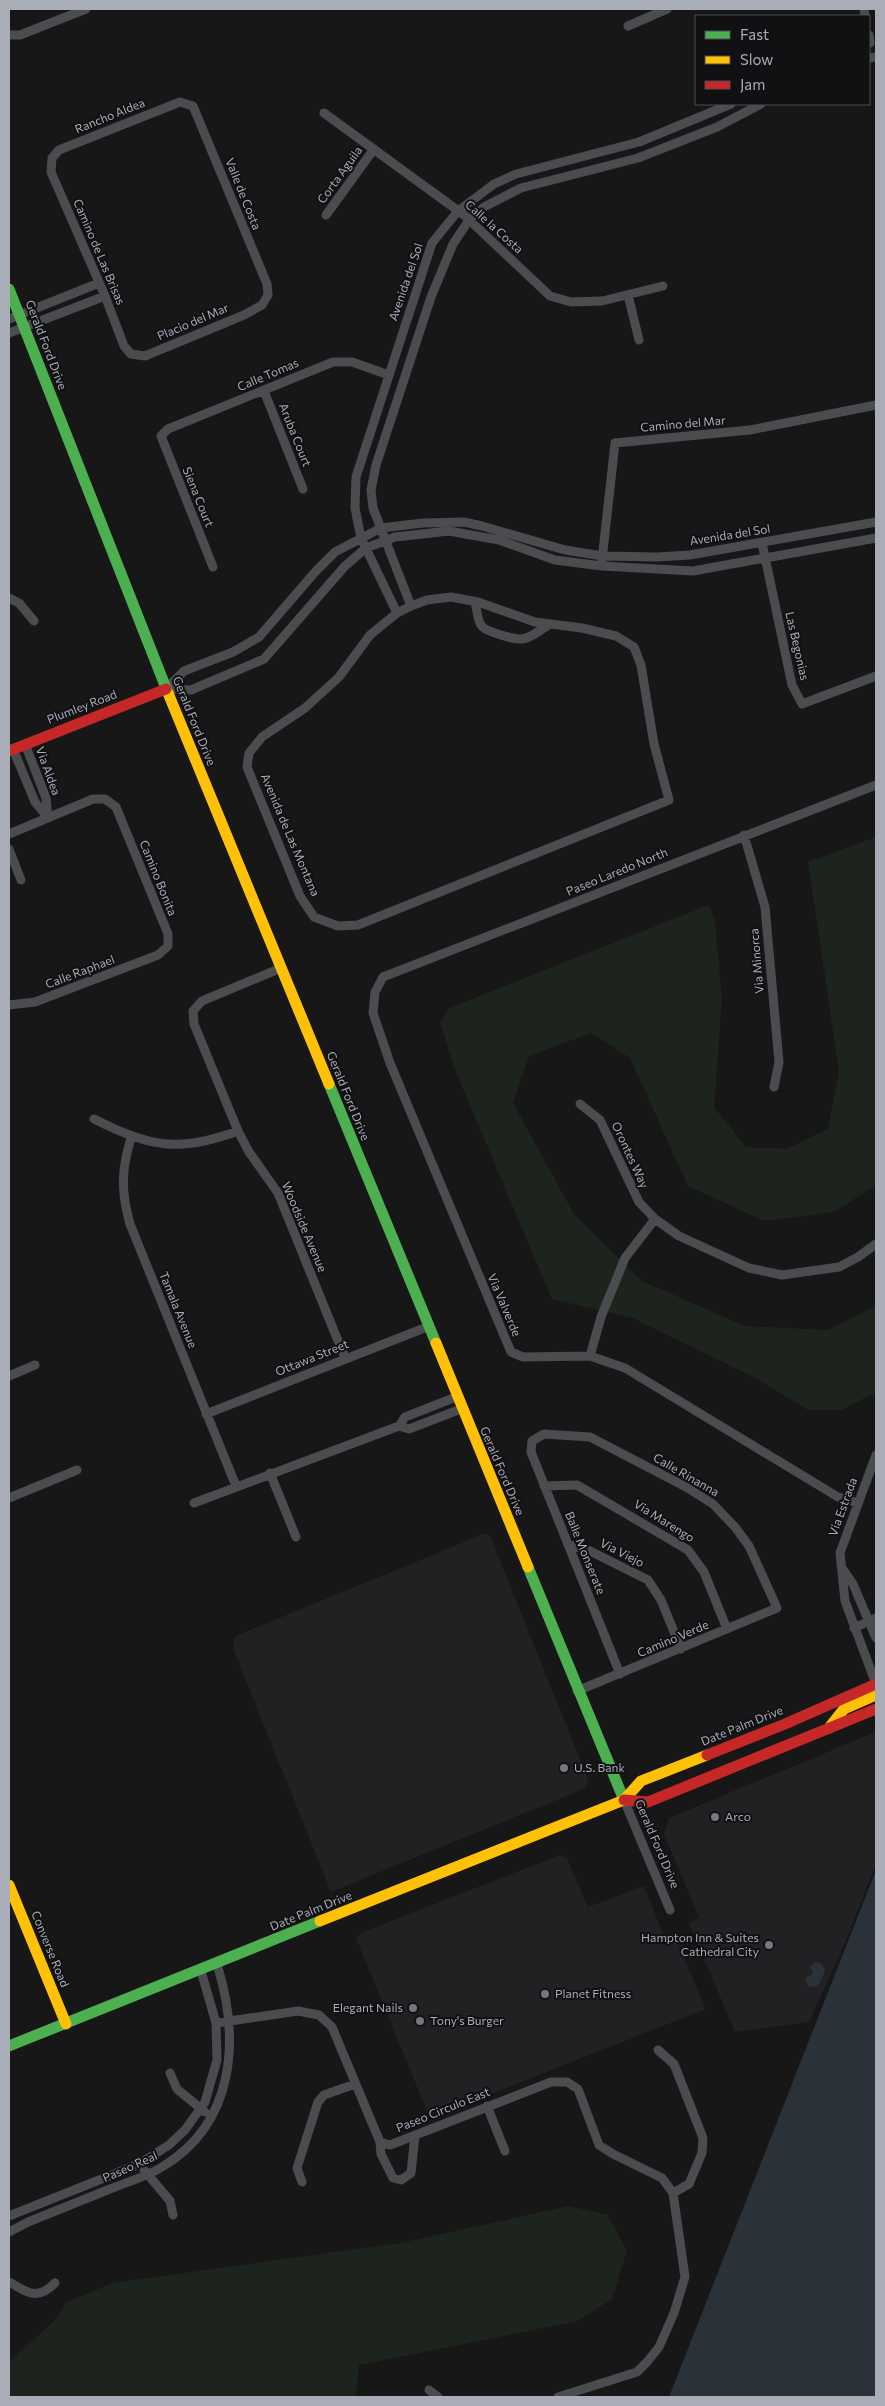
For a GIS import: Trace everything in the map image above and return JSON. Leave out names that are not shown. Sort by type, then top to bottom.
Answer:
[{"type":"main road","name":"Gerald Ford Drive","points":[[9,289],[14,317],[24,327],[166,689],[577,1691],[624,1800]]},
{"type":"main road","name":"Plumley Road","points":[[11,750],[166,689]]},
{"type":"main road","name":"Date Palm Drive","points":[[9,2046],[201,1971],[624,1800],[642,1780],[785,1724],[876,1684]]},
{"type":"main road","points":[[829,1728],[844,1709],[876,1695]]},
{"type":"main road","name":"Date Palm Drive","points":[[624,1800],[648,1802],[876,1709]]},
{"type":"main road","name":"Converse Road","points":[[9,1884],[66,2024]]},
{"type":"street","points":[[9,35],[20,35],[86,9]]},
{"type":"street","points":[[628,26],[667,9]]},
{"type":"street","name":"Rancho Aldea","points":[[52,158],[59,150],[180,102]]},
{"type":"street","name":"Valle de Costa","points":[[180,102],[194,106],[267,284],[268,295],[262,305]]},
{"type":"street","name":"Avenida del Sol","points":[[397,613],[362,538],[355,508],[356,477],[432,243],[458,211],[494,184],[516,174],[639,142],[729,105]]},
{"type":"street","points":[[411,606],[373,508],[371,490],[376,465],[431,297],[453,244],[470,220],[484,207],[522,188],[638,158],[717,127],[759,105]]},
{"type":"street","name":"Calle la Costa","points":[[324,113],[470,220],[550,296],[571,302],[602,301],[663,286]]},
{"type":"street","name":"Corta Aguila","points":[[326,215],[374,150]]},
{"type":"street","name":"Camino de Las Brisas","points":[[52,158],[51,172],[105,296],[124,346],[131,354]]},
{"type":"street","points":[[14,317],[99,283]]},
{"type":"street","points":[[628,295],[639,340]]},
{"type":"street","points":[[9,333],[105,296]]},
{"type":"street","name":"Placio del Mar","points":[[131,354],[145,356],[262,305]]},
{"type":"street","name":"Calle Tomas","points":[[161,436],[168,429],[333,362],[352,362],[389,375]]},
{"type":"street","name":"Aruba Court","points":[[264,391],[303,489]]},
{"type":"street","name":"Camino del Mar","points":[[602,566],[615,443],[750,430],[876,405]]},
{"type":"street","name":"Siena Court","points":[[161,436],[213,567]]},
{"type":"street","name":"Avenida del Sol","points":[[166,689],[184,671],[233,652],[260,637],[301,587],[335,552],[381,528],[423,523],[464,522],[565,550],[602,556],[657,557],[690,555],[876,522]]},
{"type":"street","points":[[166,689],[191,690],[264,659],[345,566],[366,548],[385,540],[449,531],[499,540],[555,560],[602,566],[693,571],[876,538]]},
{"type":"street","name":"Las Begonias","points":[[762,543],[792,685],[802,704],[876,676]]},
{"type":"street","name":"Avenida de Las Montana","points":[[451,597],[475,602],[535,622],[616,636],[634,647],[642,665],[654,744],[669,800],[358,925],[338,926],[314,917],[300,896],[247,766],[249,753],[262,738],[305,708],[339,677],[370,635],[397,613],[427,600],[451,597]]},
{"type":"street","points":[[9,598],[19,602],[34,621]]},
{"type":"street","points":[[475,602],[480,624],[484,629],[516,640],[534,634],[550,624]]},
{"type":"street","name":"Via Aldea","points":[[25,744],[46,798],[48,818]]},
{"type":"street","name":"Via Aldea","points":[[11,750],[35,802],[48,818]]},
{"type":"street","name":"Paseo Laredo North","points":[[375,992],[383,977],[876,785]]},
{"type":"street","name":"Camino Bonita","points":[[48,818],[93,799],[105,799],[116,807],[168,934],[168,946],[158,955]]},
{"type":"street","points":[[9,834],[48,818]]},
{"type":"street","name":"Via Minorca","points":[[744,836],[765,908],[779,1062],[774,1087]]},
{"type":"street","points":[[9,848],[21,880]]},
{"type":"street","name":"Calle Raphael","points":[[9,1005],[35,1002],[158,955]]},
{"type":"street","name":"Woodside Avenue","points":[[281,968],[202,1001],[193,1011],[194,1024],[238,1131],[249,1152],[278,1193],[345,1358]]},
{"type":"street","name":"Via Valverde","points":[[375,992],[372,1013],[390,1063],[510,1352],[523,1357],[590,1356],[625,1368],[838,1497],[856,1503]]},
{"type":"street","name":"Orontes Way","points":[[580,1104],[600,1120],[639,1202],[655,1219],[679,1236],[749,1268],[782,1275],[839,1267],[858,1257],[876,1244]]},
{"type":"street","points":[[94,1119],[131,1138],[162,1144],[190,1145],[214,1140],[238,1131]]},
{"type":"street","name":"Tamala Avenue","points":[[131,1138],[124,1160],[122,1179],[124,1202],[130,1224],[236,1486]]},
{"type":"street","points":[[590,1356],[601,1317],[625,1258],[655,1219]]},
{"type":"street","name":"Ottawa Street","points":[[206,1414],[427,1327]]},
{"type":"street","points":[[9,1376],[35,1365]]},
{"type":"street","points":[[399,1426],[403,1418],[456,1397]]},
{"type":"street","points":[[194,1503],[399,1426],[409,1429],[461,1408]]},
{"type":"street","points":[[413,1414],[418,1425]]},
{"type":"street","name":"Calle Rinanna","points":[[532,1441],[544,1434],[590,1437],[686,1487],[713,1504],[735,1526],[749,1546],[777,1608]]},
{"type":"street","name":"Balle Monserate","points":[[532,1441],[531,1452],[620,1674]]},
{"type":"street","name":"Via Estrada","points":[[876,1455],[856,1503],[840,1553],[845,1602],[876,1684]]},
{"type":"street","points":[[9,1498],[77,1470]]},
{"type":"street","points":[[270,1473],[296,1537]]},
{"type":"street","name":"Via Marengo","points":[[544,1486],[577,1485],[688,1550],[704,1572],[727,1629]]},
{"type":"street","name":"Via Viejo","points":[[569,1545],[586,1548],[648,1580],[661,1600],[681,1649]]},
{"type":"street","points":[[842,1568],[873,1620],[876,1638]]},
{"type":"street","name":"Camino Verde","points":[[577,1691],[777,1608]]},
{"type":"street","points":[[854,1628],[873,1620]]},
{"type":"street","name":"Gerald Ford Drive","points":[[624,1800],[670,1910]]},
{"type":"street","name":"Paseo Real","points":[[9,2232],[147,2174],[170,2161],[181,2152],[212,2116],[227,2070],[230,2054],[230,2022],[217,1964]]},
{"type":"street","name":"Paseo Real","points":[[9,2216],[139,2164],[178,2138],[205,2102],[215,2071],[218,2051],[216,2024],[201,1971]]},
{"type":"street","points":[[216,2024],[298,2011],[319,2015],[332,2027],[354,2084],[380,2142],[381,2154],[394,2178],[401,2180],[411,2173],[415,2135]]},
{"type":"street","points":[[558,2397],[637,2372],[659,2347],[674,2313],[685,2277],[673,2193],[689,2184],[702,2153],[703,2138],[674,2064],[658,2050]]},
{"type":"street","points":[[170,2073],[177,2089],[200,2109],[212,2116]]},
{"type":"street","name":"Paseo Circulo East","points":[[380,2142],[390,2145],[551,2082],[567,2082],[578,2089],[599,2145],[662,2178],[673,2193]]},
{"type":"street","points":[[302,2182],[297,2168],[318,2102],[324,2095],[354,2084]]},
{"type":"street","points":[[487,2106],[505,2151]]},
{"type":"street","points":[[139,2164],[170,2201],[173,2216]]},
{"type":"street","points":[[48,2200],[53,2212]]},
{"type":"street","points":[[9,2282],[23,2290],[38,2295],[45,2293],[55,2283]]},
{"type":"street","points":[[429,2390],[438,2397]]},
{"type":"shaded area","points":[[876,837],[876,1185],[834,1212],[764,1221],[688,1186],[630,1058],[591,1033],[529,1056],[513,1103],[574,1214],[642,1281],[745,1326],[828,1330],[876,1306],[876,1392],[842,1410],[808,1410],[757,1379],[633,1318],[552,1299],[455,1070],[440,1022],[449,1008],[709,905],[715,921],[722,999],[714,1107],[746,1147],[787,1149],[828,1129],[839,1071],[808,862]]},
{"type":"shaded area","points":[[486,1533],[490,1536],[588,1779],[586,1788],[331,1892],[233,1648],[235,1636]]},
{"type":"shaded area","points":[[876,1732],[876,1864],[845,1943],[809,2022],[735,2032],[689,1923],[699,1918],[664,1834],[669,1818]]},
{"type":"shaded area","points":[[560,1855],[567,1858],[588,1907],[644,1886],[664,1936],[674,1934],[706,2009],[438,2115],[427,2111],[356,1938],[366,1931]]},
{"type":"shaded area","points":[[876,1870],[876,2397],[669,2397]]},
{"type":"shaded area","points":[[815,1962],[822,1964],[825,1971],[818,1986],[809,1987],[805,1979],[813,1973],[810,1966]]},
{"type":"shaded area","points":[[569,2206],[608,2215],[627,2251],[612,2299],[578,2321],[359,2365],[356,2397],[9,2397],[9,2362],[55,2320],[67,2302],[112,2283],[400,2243]]},
{"type":"traffic: fast","points":[[9,289],[168,693]]},
{"type":"traffic: fast","points":[[329,1084],[436,1343]]},
{"type":"traffic: fast","points":[[528,1567],[624,1800]]},
{"type":"traffic: fast","points":[[9,2046],[320,1921]]},
{"type":"traffic: slow","points":[[168,693],[329,1084]]},
{"type":"traffic: slow","points":[[436,1343],[528,1567]]},
{"type":"traffic: slow","points":[[829,1728],[844,1709],[876,1695]]},
{"type":"traffic: slow","points":[[320,1921],[624,1800],[641,1781],[707,1755]]},
{"type":"traffic: slow","points":[[9,1885],[66,2024]]},
{"type":"traffic: jam","points":[[9,751],[166,689]]},
{"type":"traffic: jam","points":[[707,1755],[785,1724],[876,1684]]},
{"type":"traffic: jam","points":[[624,1800],[648,1802],[876,1709]]},
{"type":"place","name":"U.S. Bank","points":[[564,1768]]},
{"type":"place","name":"Arco","points":[[715,1817]]},
{"type":"place","name":"Hampton Inn & Suites Cathedral City","points":[[769,1945]]},
{"type":"place","name":"Planet Fitness","points":[[545,1994]]},
{"type":"place","name":"Elegant Nails","points":[[413,2008]]},
{"type":"place","name":"Tony's Burger","points":[[420,2021]]}]
